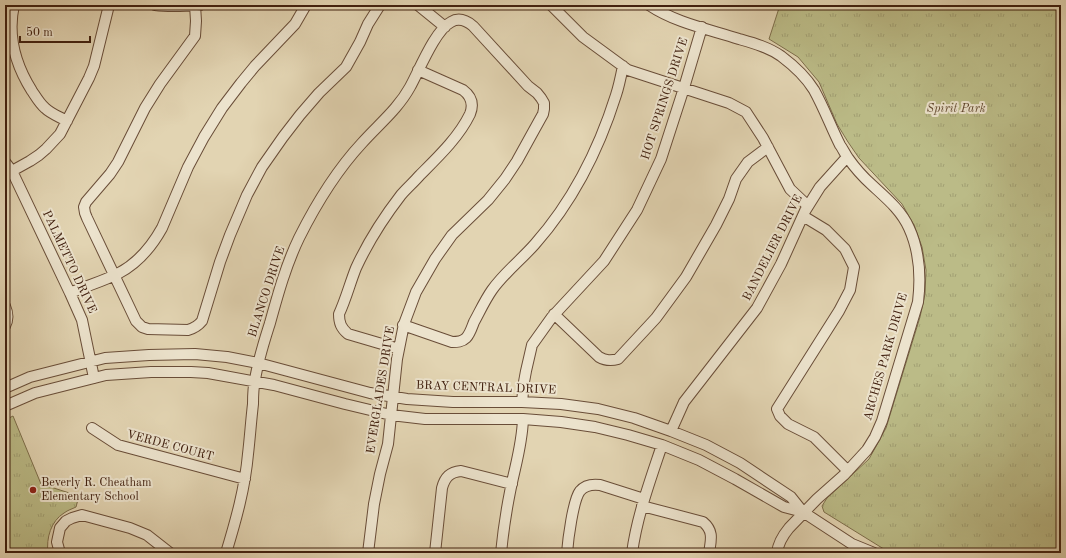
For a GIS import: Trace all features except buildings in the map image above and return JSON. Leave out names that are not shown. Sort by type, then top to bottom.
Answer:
[{"type":"street","points":[[14,5],[12,15],[12,37],[16,58],[24,79],[45,108],[67,121]]},
{"type":"street","points":[[12,171],[30,161],[46,149],[60,134],[94,66],[109,5]]},
{"type":"street","points":[[155,5],[200,5]]},
{"type":"street","points":[[195,5],[195,36],[145,108],[114,168],[89,197],[84,207],[87,218],[136,321],[148,330],[188,330],[194,329],[202,321],[230,235],[247,195],[262,167],[300,115],[319,93],[346,67],[354,54],[368,24],[380,5]]},
{"type":"street","points":[[70,293],[120,272],[145,253],[162,228],[188,167],[222,108],[255,66],[295,24],[306,5]]},
{"type":"street","points":[[418,5],[445,27]]},
{"type":"street","points":[[551,5],[583,37],[628,70],[729,103],[746,112],[768,147],[790,189],[808,206]]},
{"type":"street","name":"ARCHES PARK DRIVE","points":[[648,5],[674,19],[764,46],[798,70],[806,78],[814,91],[847,157],[871,185],[891,202],[909,227],[918,254],[920,270],[918,302],[882,421],[875,437],[867,450],[848,471],[803,512],[786,532],[777,553]]},
{"type":"street","name":"BLANCO DRIVE","points":[[226,553],[234,527],[245,479],[251,434],[254,381],[283,277],[310,215],[344,163],[402,100],[432,45],[445,27],[451,22],[463,20],[473,26],[528,86],[538,93],[544,105]]},
{"type":"street","name":"HOT SPRINGS DRIVE","points":[[522,402],[524,382],[532,345],[554,314],[604,261],[637,210],[661,159],[684,89],[702,27]]},
{"type":"street","points":[[403,325],[452,342],[462,341],[466,338],[492,290],[549,227],[567,202],[585,171],[602,134],[616,95],[623,66]]},
{"type":"street","points":[[399,348],[348,334],[340,325],[339,314],[357,267],[377,230],[390,210],[402,194],[455,138],[472,110],[471,98],[463,90],[418,70]]},
{"type":"street","name":"EVERGLADES DRIVE","points":[[368,553],[374,504],[388,444],[396,359],[403,325],[416,292],[435,259],[452,235],[488,200],[505,179],[524,150],[543,114],[544,105]]},
{"type":"street","points":[[554,314],[599,357],[612,361],[618,359],[656,318],[686,277],[716,225],[736,179],[748,162],[768,147]]},
{"type":"street","name":"BANDELIER DRIVE","points":[[671,431],[684,402],[757,308],[781,264],[808,206],[820,188],[847,157]]},
{"type":"street","name":"PALMETTO DRIVE","points":[[5,162],[12,171],[82,320],[94,378]]},
{"type":"street","points":[[803,216],[826,230],[845,249],[854,267],[850,290],[839,311],[777,409],[780,416],[788,424],[814,437],[848,471]]},
{"type":"street","points":[[5,306],[8,316],[5,326]]},
{"type":"street","name":"BRAY CENTRAL DRIVE","points":[[5,388],[30,377],[105,358],[167,354],[195,354],[227,357],[258,363],[370,393],[393,397],[423,401],[561,404],[598,409],[634,418],[671,431],[706,445],[740,463],[791,497],[803,512],[852,544],[868,552]]},
{"type":"street","name":"BRAY CENTRAL DRIVE","points":[[5,406],[35,394],[106,375],[151,372],[208,373],[274,385],[391,415],[425,419],[561,422],[595,427],[662,445],[699,460],[784,507],[803,512]]},
{"type":"street","points":[[501,553],[503,531],[522,436],[522,420]]},
{"type":"street","name":"VERDE COURT","points":[[92,428],[118,446],[245,479]]},
{"type":"street","points":[[632,553],[634,533],[662,445]]},
{"type":"street","points":[[435,553],[443,482],[450,474],[461,471],[512,484]]},
{"type":"street","points":[[567,553],[577,495],[580,490],[589,485],[600,485],[643,502],[703,522],[710,530],[712,536],[709,553]]},
{"type":"street","points":[[60,553],[57,542],[60,528],[66,521],[82,515],[130,528],[147,535],[170,553]]},
{"type":"green space","name":"Spirit Park","points":[[780,5],[1061,5],[1061,553],[895,553],[887,551],[824,512],[822,506],[827,498],[869,459],[886,428],[920,317],[925,294],[926,270],[922,247],[914,225],[902,204],[859,158],[848,142],[837,124],[819,82],[798,57],[769,39]]},
{"type":"green space","points":[[13,416],[41,484],[79,496],[76,507],[59,516],[50,530],[48,553],[5,553],[5,420]]},
{"type":"place","name":"Beverly R. Cheatham Elementary School","points":[[33,490]]}]
